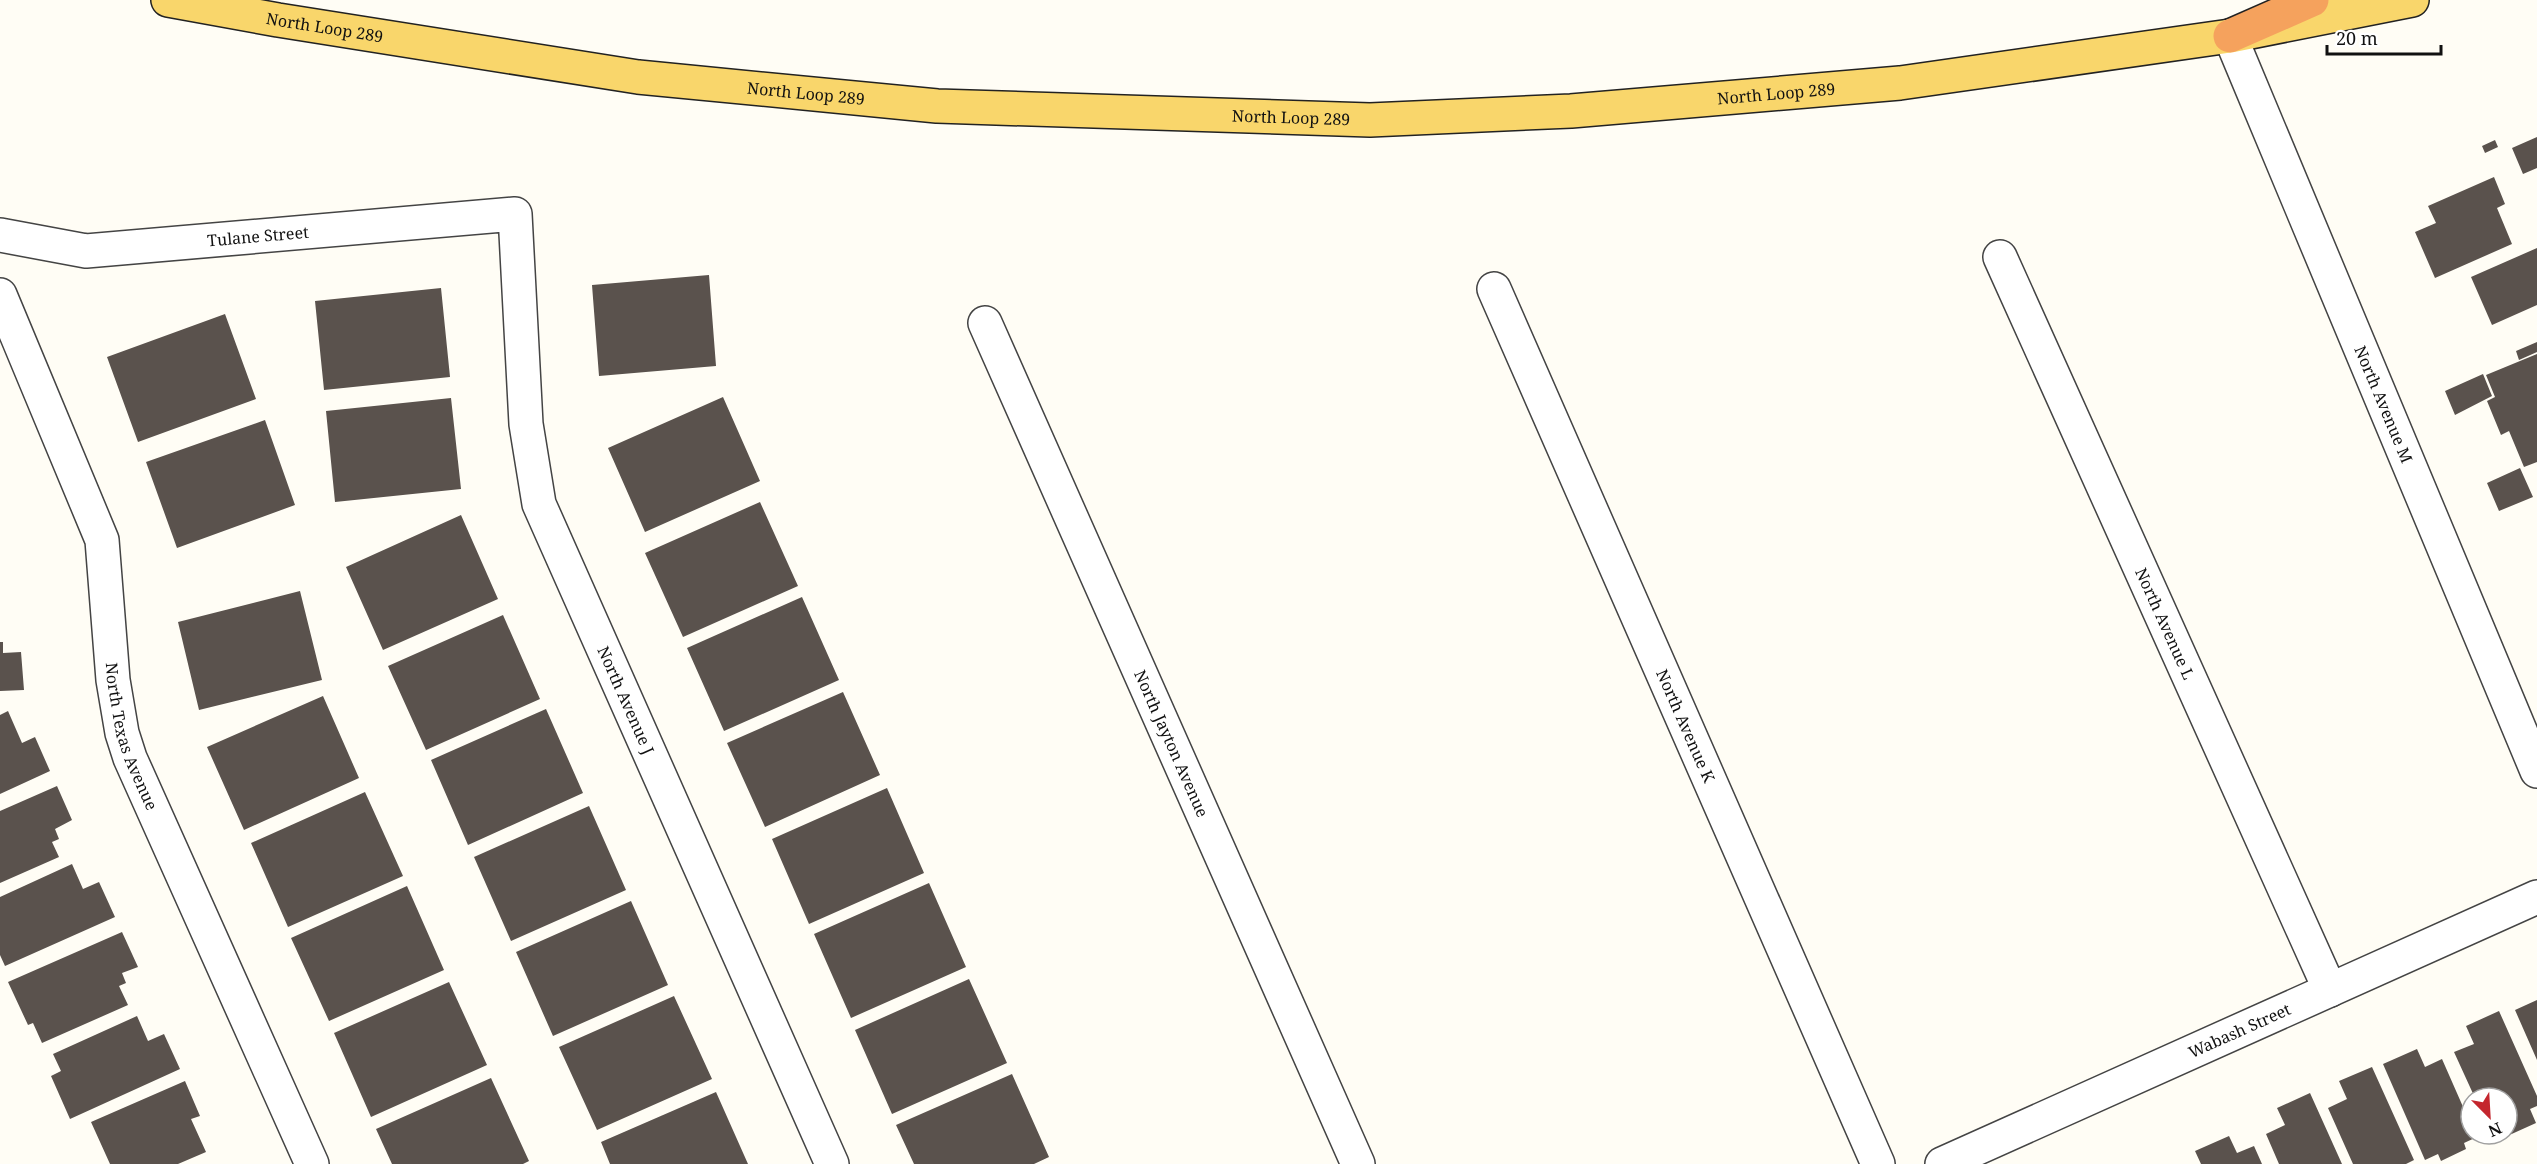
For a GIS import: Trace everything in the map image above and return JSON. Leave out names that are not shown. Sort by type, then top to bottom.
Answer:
[{"type":"highway","points":[[2230,36],[2312,0]]},
{"type":"main road","name":"North Loop 289","points":[[168,0],[278,20],[661,79],[937,106],[1359,119],[1571,111],[1900,83],[2230,36],[2412,0]]},
{"type":"street","name":"North Avenue M","points":[[2230,36],[2537,771]]},
{"type":"street","name":"Tulane Street","points":[[0,235],[86,251],[515,214]]},
{"type":"street","name":"North Avenue J","points":[[515,214],[526,424],[539,504],[832,1164]]},
{"type":"street","name":"North Avenue L","points":[[2000,257],[2330,990]]},
{"type":"street","name":"North Avenue K","points":[[1494,288],[1878,1164]]},
{"type":"street","name":"North Texas Avenue","points":[[0,295],[102,540],[113,680],[120,725],[130,758],[312,1164]]},
{"type":"street","name":"North Jayton Avenue","points":[[985,323],[1358,1164]]},
{"type":"street","name":"Wabash Street","points":[[1942,1164],[2537,897]]},
{"type":"building","points":[[2537,137],[2537,168],[2523,174],[2512,148]]},
{"type":"building","points":[[2495,140],[2498,147],[2485,153],[2482,146]]},
{"type":"building","points":[[2494,177],[2505,204],[2497,208],[2512,244],[2435,278],[2415,232],[2436,223],[2428,206]]},
{"type":"building","points":[[2537,248],[2537,305],[2492,325],[2471,277]]},
{"type":"building","points":[[709,275],[716,366],[599,376],[592,285]]},
{"type":"building","points":[[441,288],[450,377],[324,390],[315,301]]},
{"type":"building","points":[[225,314],[256,399],[138,442],[107,357]]},
{"type":"building","points":[[2537,342],[2537,352],[2519,360],[2516,351]]},
{"type":"building","points":[[2537,354],[2537,462],[2524,467],[2509,431],[2501,435],[2487,401],[2495,397],[2486,375]]},
{"type":"building","points":[[2483,374],[2492,396],[2455,415],[2445,391]]},
{"type":"building","points":[[723,397],[760,481],[645,532],[608,448]]},
{"type":"building","points":[[451,398],[461,489],[335,502],[326,411]]},
{"type":"building","points":[[265,420],[295,505],[177,548],[146,462]]},
{"type":"building","points":[[2520,468],[2533,497],[2499,511],[2487,483]]},
{"type":"building","points":[[760,502],[798,586],[683,637],[645,553]]},
{"type":"building","points":[[461,515],[498,599],[383,650],[346,567]]},
{"type":"building","points":[[300,591],[322,680],[199,710],[178,622]]},
{"type":"building","points":[[802,597],[839,680],[724,731],[687,648]]},
{"type":"building","points":[[503,615],[540,699],[426,750],[388,666]]},
{"type":"building","points":[[0,642],[3,642],[3,653],[21,652],[24,690],[0,691]]},
{"type":"building","points":[[843,692],[880,775],[765,827],[727,743]]},
{"type":"building","points":[[323,696],[359,778],[244,830],[207,747]]},
{"type":"building","points":[[546,709],[583,793],[468,845],[431,760]]},
{"type":"building","points":[[8,711],[22,743],[35,737],[50,771],[0,794],[0,715]]},
{"type":"building","points":[[57,786],[72,820],[55,829],[59,839],[52,842],[59,857],[0,883],[0,811]]},
{"type":"building","points":[[887,788],[924,873],[809,924],[772,839]]},
{"type":"building","points":[[365,792],[403,876],[288,927],[251,843]]},
{"type":"building","points":[[589,806],[626,890],[511,941],[474,857]]},
{"type":"building","points":[[72,864],[83,889],[99,882],[115,917],[5,966],[0,955],[0,897]]},
{"type":"building","points":[[929,883],[966,967],[851,1018],[814,934]]},
{"type":"building","points":[[407,886],[444,970],[329,1021],[291,938]]},
{"type":"building","points":[[631,901],[668,985],[553,1036],[516,952]]},
{"type":"building","points":[[122,932],[138,967],[122,973],[126,983],[119,986],[128,1005],[42,1043],[33,1023],[28,1025],[8,982]]},
{"type":"building","points":[[969,979],[1007,1063],[892,1114],[855,1030]]},
{"type":"building","points":[[449,982],[487,1065],[371,1117],[334,1033]]},
{"type":"building","points":[[674,996],[712,1079],[597,1130],[559,1047]]},
{"type":"building","points":[[2537,1000],[2537,1060],[2515,1010]]},
{"type":"building","points":[[2499,1011],[2537,1096],[2537,1106],[2530,1109],[2536,1123],[2519,1131],[2519,1086],[2470,1086],[2454,1052],[2474,1044],[2466,1026]]},
{"type":"building","points":[[137,1016],[148,1041],[164,1034],[180,1069],[70,1119],[51,1076],[61,1071],[53,1054]]},
{"type":"building","points":[[2417,1049],[2425,1067],[2442,1059],[2459,1098],[2459,1146],[2465,1146],[2466,1149],[2441,1161],[2438,1154],[2425,1160],[2383,1064]]},
{"type":"building","points":[[2372,1067],[2414,1160],[2406,1164],[2353,1164],[2328,1108],[2347,1099],[2339,1081]]},
{"type":"building","points":[[1012,1074],[1049,1157],[1034,1164],[914,1164],[896,1125]]},
{"type":"building","points":[[491,1078],[529,1161],[523,1164],[392,1164],[376,1129]]},
{"type":"building","points":[[185,1081],[200,1116],[191,1119],[206,1152],[178,1164],[110,1164],[91,1122]]},
{"type":"building","points":[[716,1092],[748,1164],[610,1164],[601,1142]]},
{"type":"building","points":[[2310,1093],[2342,1164],[2279,1164],[2266,1134],[2285,1125],[2277,1108]]},
{"type":"building","points":[[2229,1136],[2237,1153],[2254,1146],[2262,1164],[2201,1164],[2195,1151]]}]
